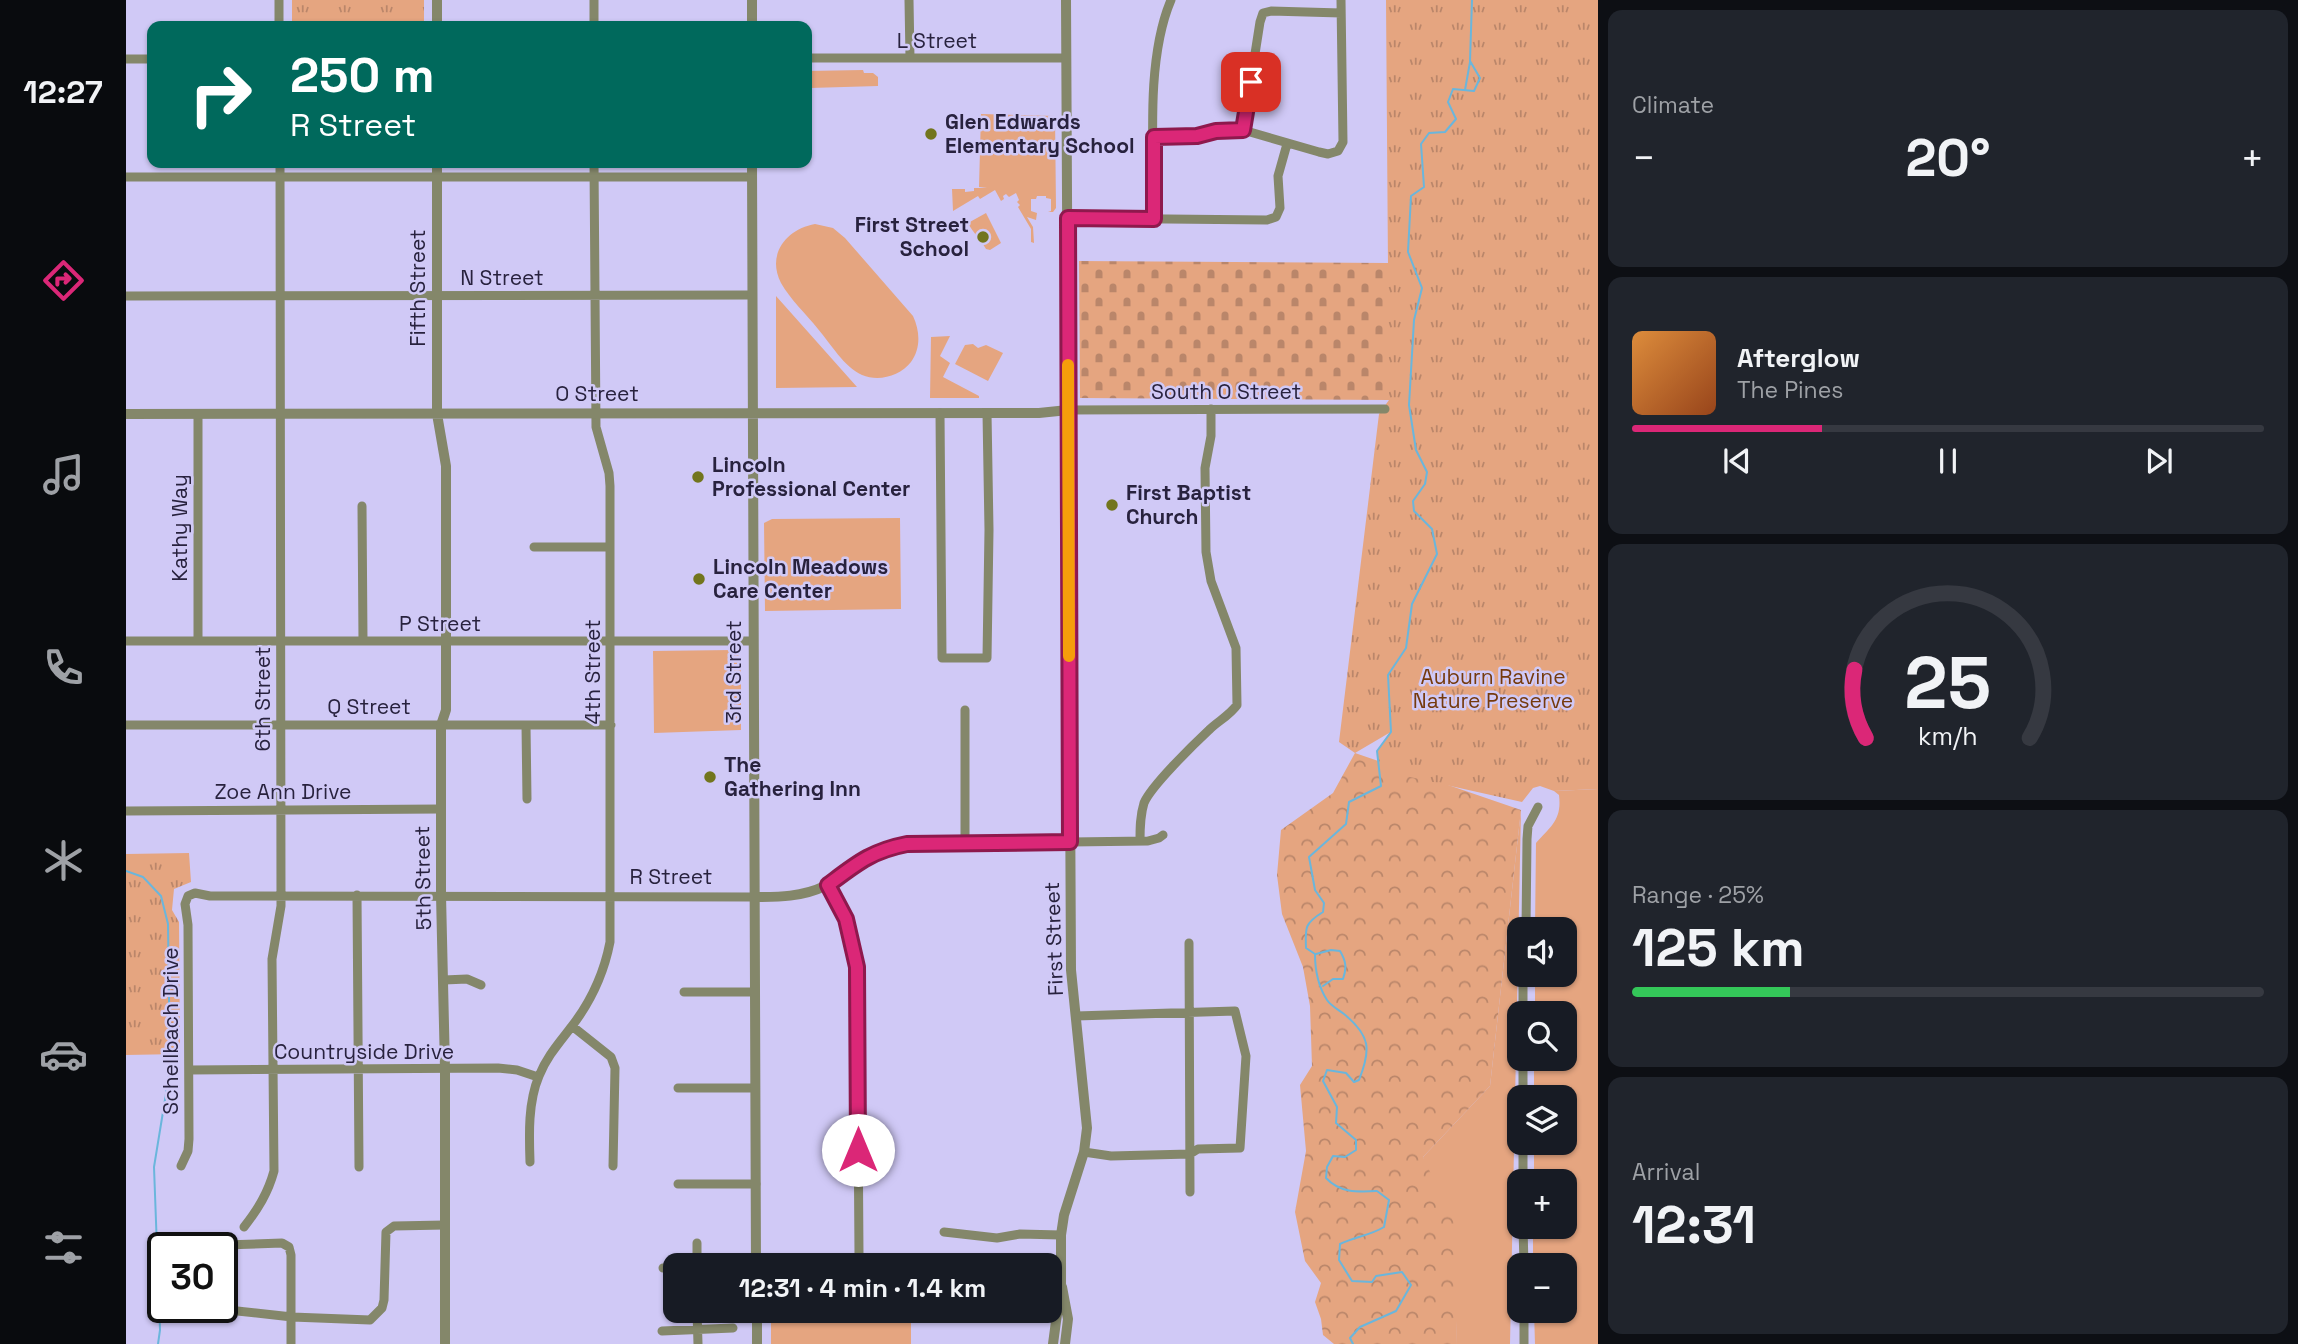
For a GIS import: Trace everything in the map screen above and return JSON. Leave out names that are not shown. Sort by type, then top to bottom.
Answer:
[{"type":"street","points":[[279,0],[279,21]]},
{"type":"street","points":[[437,0],[437,21]]},
{"type":"street","points":[[594,0],[594,21]]},
{"type":"street","points":[[752,0],[752,21]]},
{"type":"street","points":[[909,0],[909,58]]},
{"type":"street","name":"First Street","points":[[1061,1253],[1064,1215],[1084,1153],[1086,1109],[1071,970],[1066,0]]},
{"type":"street","points":[[1154,219],[1156,58],[1171,0]]},
{"type":"street","points":[[1154,137],[1197,136],[1216,131],[1243,130],[1328,154],[1338,150],[1343,142],[1341,0]]},
{"type":"street","points":[[1243,130],[1263,13],[1341,13]]},
{"type":"street","name":"L Street","points":[[812,58],[1066,58]]},
{"type":"street","points":[[126,59],[147,59]]},
{"type":"street","points":[[1068,218],[1267,220],[1276,217],[1280,208],[1278,176],[1287,144]]},
{"type":"street","name":"6th Street","points":[[244,1227],[261,1205],[274,1171],[272,959],[281,906],[279,168]]},
{"type":"street","name":"Fifth Street","points":[[437,168],[437,414]]},
{"type":"street","name":"4th Street","points":[[530,1162],[531,1110],[538,1077],[550,1054],[572,1027],[600,979],[610,942],[609,473],[597,436],[595,414],[594,168]]},
{"type":"street","name":"3rd Street","points":[[752,168],[756,1253]]},
{"type":"street","points":[[126,177],[752,177]]},
{"type":"street","name":"N Street","points":[[126,296],[751,295]]},
{"type":"street","name":"South O Street","points":[[1068,410],[1385,410]]},
{"type":"street","name":"O Street","points":[[126,414],[1039,413],[1068,410]]},
{"type":"street","points":[[1140,841],[1140,820],[1152,789],[1210,728],[1237,705],[1236,648],[1211,580],[1206,552],[1205,468],[1211,436],[1211,410]]},
{"type":"street","points":[[940,413],[943,659],[987,658],[987,413]]},
{"type":"street","name":"Kathy Way","points":[[198,414],[198,641]]},
{"type":"street","name":"5th Street","points":[[437,414],[446,466],[446,710],[441,725],[445,1344]]},
{"type":"street","points":[[362,506],[363,641]]},
{"type":"street","points":[[534,547],[610,547]]},
{"type":"street","name":"P Street","points":[[126,641],[753,641]]},
{"type":"street","points":[[965,710],[965,842]]},
{"type":"street","name":"Q Street","points":[[126,725],[611,725]]},
{"type":"street","points":[[526,725],[527,799]]},
{"type":"street","points":[[1526,917],[1528,826],[1538,807]]},
{"type":"street","name":"Zoe Ann Drive","points":[[126,810],[441,809]]},
{"type":"street","name":"R Street","points":[[188,895],[796,896],[828,885],[867,856],[887,848],[927,842],[1140,841],[1155,840],[1163,835]]},
{"type":"street","points":[[828,885],[846,919],[857,967],[859,1253]]},
{"type":"street","name":"Schellbach Drive","points":[[181,1166],[188,1151],[189,1139],[188,925],[185,904],[188,895]]},
{"type":"street","points":[[357,895],[359,1167]]},
{"type":"street","points":[[1189,943],[1190,1192]]},
{"type":"street","points":[[444,979],[467,979],[481,985]]},
{"type":"street","points":[[684,992],[755,992]]},
{"type":"street","points":[[1076,1016],[1235,1011],[1246,1056],[1240,1148],[1198,1149],[1190,1154],[1111,1156],[1084,1153]]},
{"type":"street","points":[[572,1027],[611,1057],[615,1068],[613,1167]]},
{"type":"street","name":"Countryside Drive","points":[[189,1070],[498,1068],[517,1070],[538,1077]]},
{"type":"street","points":[[678,1088],[755,1088]]},
{"type":"street","points":[[678,1184],[756,1184]]},
{"type":"street","points":[[238,1312],[370,1320],[382,1308],[384,1300],[386,1232],[394,1226],[445,1225]]},
{"type":"street","points":[[944,1232],[997,1238],[1020,1234],[1061,1235]]},
{"type":"street","points":[[238,1245],[282,1243],[289,1247],[291,1344]]},
{"type":"street","points":[[697,1243],[697,1253]]},
{"type":"street","points":[[1062,1289],[1068,1319],[1065,1344]]},
{"type":"street","points":[[697,1323],[698,1344]]},
{"type":"street","points":[[757,1323],[757,1344]]},
{"type":"street","points":[[1053,1344],[1056,1323]]},
{"type":"street","points":[[1524,1323],[1524,1344]]},
{"type":"street","points":[[663,1331],[733,1328]]},
{"type":"green space","points":[[292,0],[424,0],[424,21],[292,21]]},
{"type":"green space","name":"Auburn Ravine Nature Preserve","points":[[1386,0],[1598,0],[1598,789],[1554,791],[1540,786],[1533,788],[1522,802],[1379,770],[1377,751],[1389,733],[1355,753],[1339,742],[1379,414],[1389,400]]},
{"type":"green space","points":[[863,70],[864,73],[873,73],[878,77],[878,86],[812,88],[812,71]]},
{"type":"green space","points":[[981,114],[1055,116],[1056,208],[1053,212],[1048,212],[1051,211],[1051,199],[1046,196],[1031,199],[1031,211],[1037,213],[1036,220],[1027,217],[1033,227],[1034,243],[1031,242],[1031,229],[1018,207],[1020,205],[1016,193],[1009,197],[1006,194],[1001,201],[995,190],[980,199],[978,196],[953,211],[952,189],[965,189],[965,192],[974,191],[974,188],[987,188],[979,187]]},
{"type":"green space","points":[[986,213],[1001,243],[990,250],[986,249],[968,223]]},
{"type":"green space","points":[[815,224],[833,228],[845,238],[913,316],[918,345],[911,362],[901,371],[875,378],[862,375],[849,367],[781,283],[776,262],[782,244],[796,231]]},
{"type":"green space","points":[[1079,261],[1389,263],[1389,400],[1080,398]]},
{"type":"green space","points":[[776,296],[857,387],[776,388]]},
{"type":"green space","points":[[950,336],[940,356],[950,363],[943,377],[979,398],[930,398],[931,337]]},
{"type":"green space","points":[[973,344],[978,348],[986,345],[1003,353],[988,381],[955,364],[965,345]]},
{"type":"green space","points":[[900,518],[901,609],[765,611],[764,523],[772,519]]},
{"type":"green space","points":[[732,650],[738,654],[741,667],[741,730],[654,733],[653,651]]},
{"type":"green space","points":[[1355,753],[1521,810],[1490,1086],[1423,1157],[1455,1225],[1457,1344],[1334,1344],[1323,1335],[1315,1302],[1321,1283],[1305,1261],[1295,1212],[1306,1151],[1300,1085],[1312,1066],[1310,1006],[1303,967],[1282,914],[1277,875],[1281,830],[1333,793]]},
{"type":"green space","points":[[1598,789],[1598,1344],[1535,1344],[1534,1323],[1577,1323],[1577,1253],[1533,1253],[1533,1239],[1577,1239],[1577,1169],[1534,1169],[1534,1155],[1577,1155],[1577,1085],[1534,1085],[1534,1071],[1577,1071],[1577,1001],[1535,1001],[1535,987],[1577,987],[1577,917],[1535,917],[1536,843],[1557,817],[1559,795],[1554,791]]},
{"type":"green space","points":[[1521,810],[1519,917],[1509,917]]},
{"type":"green space","points":[[189,853],[191,882],[174,889],[172,910],[179,922],[180,1054],[126,1055],[126,854]]},
{"type":"green space","points":[[1507,935],[1507,987],[1517,987],[1517,1001],[1507,1001],[1507,1071],[1516,1071],[1515,1085],[1507,1085],[1507,1155],[1514,1155],[1514,1169],[1507,1169],[1507,1239],[1512,1239],[1512,1253],[1507,1253],[1507,1323],[1510,1323],[1510,1344],[1457,1344],[1456,1321],[1423,1157],[1490,1086]]},
{"type":"green space","points":[[771,1323],[911,1323],[911,1344],[771,1344]]},
{"type":"waterway","points":[[1353,1344],[1350,1338],[1360,1327],[1396,1311],[1411,1285],[1402,1272],[1376,1276],[1372,1282],[1352,1281],[1339,1260],[1340,1244],[1384,1227],[1389,1200],[1377,1191],[1343,1189],[1326,1178],[1327,1167],[1333,1156],[1345,1157],[1356,1150],[1356,1140],[1336,1123],[1337,1107],[1323,1081],[1327,1070],[1346,1073],[1354,1082],[1359,1080],[1367,1052],[1359,1029],[1327,1000],[1318,978],[1315,954],[1306,948],[1307,926],[1323,912],[1324,903],[1315,890],[1309,857],[1346,824],[1349,802],[1381,786],[1377,751],[1391,732],[1388,675],[1406,648],[1412,604],[1437,554],[1432,529],[1414,511],[1413,501],[1425,484],[1427,472],[1416,450],[1409,405],[1414,320],[1422,288],[1408,252],[1411,196],[1424,187],[1421,144],[1429,133],[1445,132],[1456,119],[1448,102],[1453,89],[1474,91],[1480,78],[1470,61],[1472,0]]},
{"type":"waterway","points":[[1465,90],[1470,62]]},
{"type":"waterway","points":[[126,871],[143,877],[161,896],[168,924],[170,1069],[154,1167],[160,1330],[158,1344]]},
{"type":"waterway","points":[[1316,954],[1331,950],[1340,951],[1345,961],[1343,979],[1333,979],[1323,986]]},
{"type":"slow traffic","points":[[1068,365],[1069,656]]},
{"type":"place","name":"Glen Edwards Elementary School","points":[[931,134]]},
{"type":"place","name":"First Street School","points":[[983,237]]},
{"type":"place","name":"Lincoln Professional Center","points":[[698,477]]},
{"type":"place","name":"First Baptist Church","points":[[1112,505]]},
{"type":"place","name":"Lincoln Meadows Care Center","points":[[699,579]]},
{"type":"place","name":"The Gathering Inn","points":[[710,777]]},
{"type":"route","points":[[858,1150],[857,967],[846,919],[828,885],[867,856],[907,844],[1070,842],[1068,218],[1154,219],[1154,137],[1197,136],[1216,131],[1243,130],[1251,82]]}]
